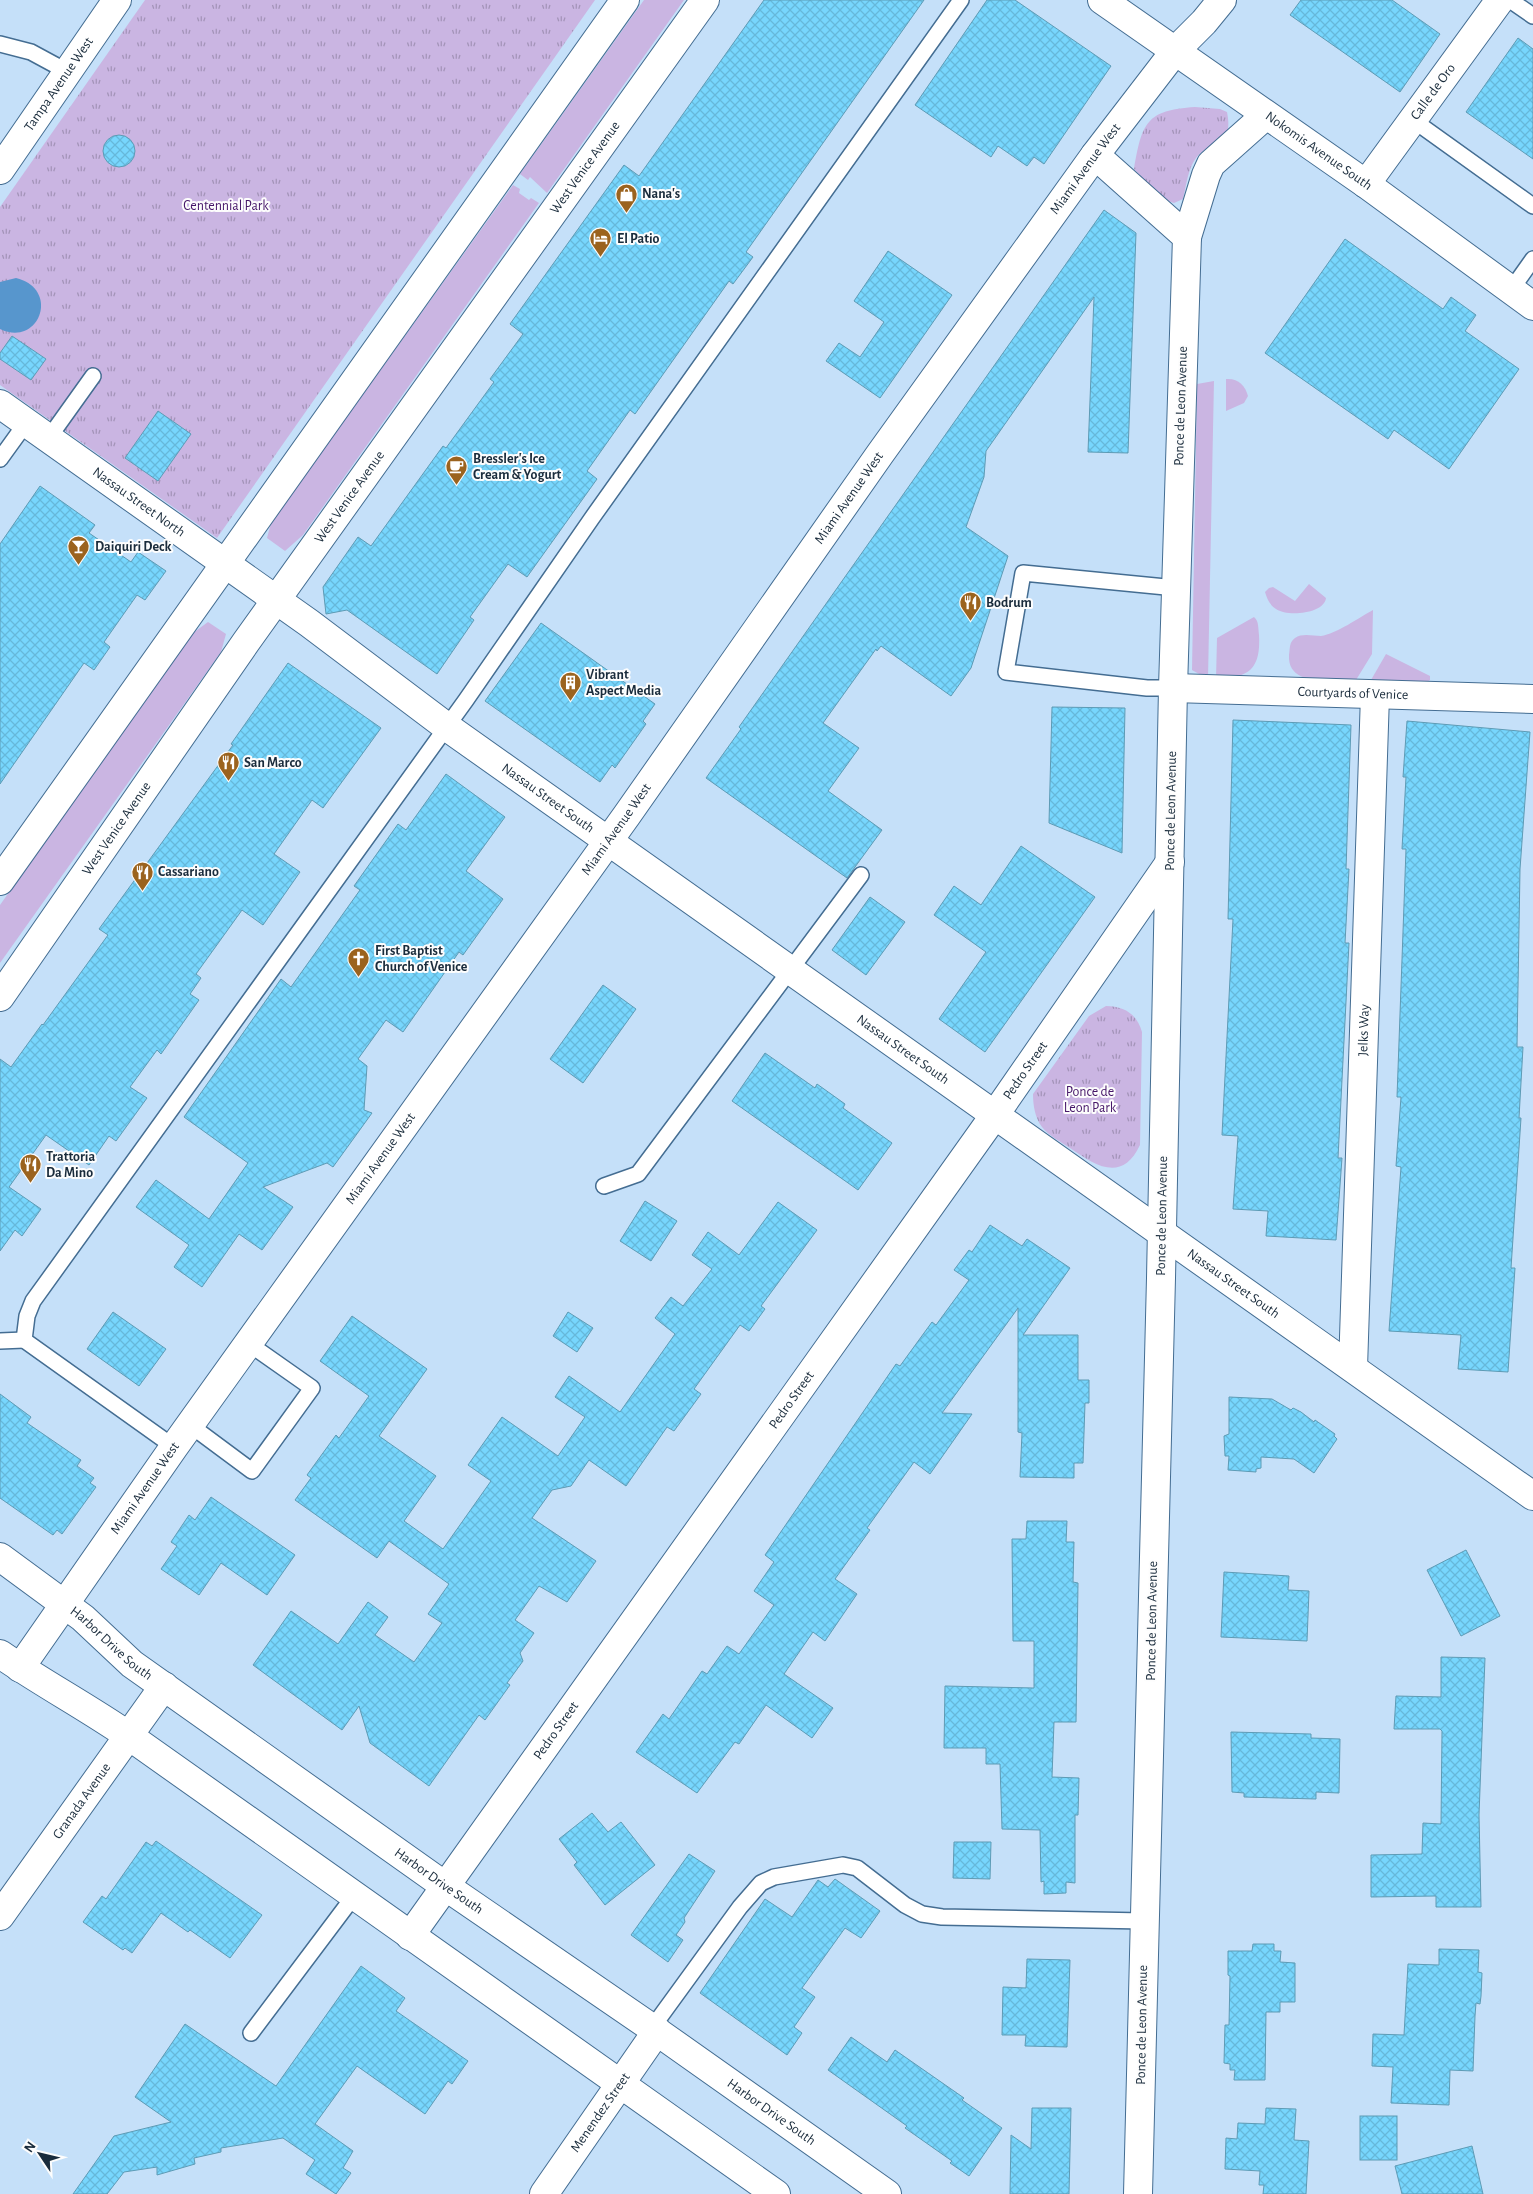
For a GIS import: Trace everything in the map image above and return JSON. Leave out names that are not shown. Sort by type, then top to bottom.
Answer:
[{"type":"street","name":"Tampa Avenue West","points":[[0,170],[117,0]]},
{"type":"street","points":[[0,881],[625,0]]},
{"type":"street","name":"West Venice Avenue","points":[[0,997],[276,600],[704,0]]},
{"type":"street","name":"Nokomis Avenue South","points":[[1102,0],[1366,184],[1533,306]]},
{"type":"street","name":"Miami Avenue West","points":[[10,1661],[65,1604],[174,1447],[608,841],[880,454],[1095,155],[1175,51],[1204,22],[1222,0]]},
{"type":"street","name":"Calle de Oro","points":[[1366,184],[1500,0]]},
{"type":"street","name":"Ponce de Leon Avenue","points":[[1138,2194],[1162,1234],[1172,688],[1187,237],[1206,174],[1211,164],[1266,115]]},
{"type":"street","points":[[1095,155],[1187,237]]},
{"type":"street","name":"Nassau Street North","points":[[0,404],[276,600]]},
{"type":"street","name":"Nassau Street South","points":[[276,600],[447,727],[1533,1496]]},
{"type":"street","name":"Courtyards of Venice","points":[[1172,688],[1533,699]]},
{"type":"street","name":"Jelks Way","points":[[1353,1368],[1375,695]]},
{"type":"street","name":"Pedro Street","points":[[410,1936],[994,1116],[1170,862]]},
{"type":"street","name":"Harbor Drive South","points":[[0,1558],[65,1604],[98,1631],[132,1664],[445,1886],[654,2029],[887,2194]]},
{"type":"street","points":[[10,1661],[129,1736],[776,2194]]},
{"type":"street","name":"Granada Avenue","points":[[0,1916],[164,1686]]},
{"type":"street","name":"Menendez Street","points":[[544,2194],[620,2084],[654,2029]]},
{"type":"lane","points":[[24,1340],[24,1327],[33,1301],[49,1278],[447,727],[592,518],[961,0]]},
{"type":"lane","points":[[1510,0],[1533,16]]},
{"type":"lane","points":[[0,44],[31,52],[68,72]]},
{"type":"lane","points":[[1413,120],[1533,206]]},
{"type":"lane","points":[[1511,290],[1533,259]]},
{"type":"lane","points":[[48,439],[93,376]]},
{"type":"lane","points":[[0,459],[26,423]]},
{"type":"lane","points":[[1172,688],[1147,688],[1006,672],[1023,573],[1176,588]]},
{"type":"lane","points":[[604,1186],[638,1174],[861,875]]},
{"type":"lane","points":[[0,1341],[24,1340],[174,1447]]},
{"type":"lane","points":[[190,1425],[252,1471],[296,1411],[312,1388],[248,1344]]},
{"type":"lane","points":[[654,2029],[746,1900],[761,1882],[774,1877],[842,1866],[857,1868],[905,1905],[922,1914],[942,1917],[1144,1922]]},
{"type":"lane","points":[[251,2033],[354,1896]]},
{"type":"green space","name":"Centennial Park","points":[[145,0],[595,0],[217,538],[0,385],[0,207]]},
{"type":"green space","points":[[644,0],[684,0],[547,193],[530,177],[528,180],[520,174]]},
{"type":"green space","points":[[1195,107],[1220,109],[1227,112],[1228,131],[1225,137],[1202,152],[1193,162],[1183,199],[1174,203],[1162,199],[1134,169],[1137,153],[1144,130],[1156,116],[1166,111]]},
{"type":"green space","points":[[513,185],[520,189],[519,193],[529,200],[531,198],[539,203],[303,535],[285,551],[267,538],[271,523]]},
{"type":"green space","points":[[1226,379],[1240,383],[1248,396],[1244,403],[1226,411]]},
{"type":"green space","points":[[1214,381],[1208,679],[1192,670],[1197,384]]},
{"type":"green space","points":[[1309,584],[1326,598],[1319,608],[1312,611],[1288,613],[1276,609],[1269,602],[1265,592],[1273,587],[1295,601]]},
{"type":"green space","points":[[1373,610],[1372,654],[1356,680],[1314,680],[1296,673],[1290,666],[1289,655],[1291,644],[1295,638],[1304,635],[1327,635]]},
{"type":"green space","points":[[1254,617],[1258,623],[1259,635],[1258,656],[1255,664],[1245,674],[1216,679],[1217,638]]},
{"type":"green space","points":[[208,622],[226,634],[221,652],[0,963],[0,905],[193,633]]},
{"type":"green space","points":[[1386,654],[1430,676],[1430,680],[1427,682],[1371,680]]},
{"type":"green space","name":"Ponce de Leon Park","points":[[1106,1006],[1113,1006],[1129,1012],[1137,1020],[1142,1032],[1140,1145],[1133,1157],[1125,1164],[1117,1167],[1099,1165],[1055,1139],[1042,1127],[1038,1120],[1033,1098],[1033,1094],[1089,1016]]},
{"type":"water","points":[[16,278],[30,284],[38,293],[41,304],[40,315],[34,324],[25,331],[14,333],[0,329],[0,282]]},
{"type":"building","points":[[764,0],[924,0],[746,252],[753,257],[733,284],[729,281],[635,414],[630,410],[587,471],[597,479],[527,577],[508,564],[470,617],[474,620],[437,674],[347,610],[326,614],[323,587],[358,537],[371,546],[443,446],[446,448],[494,382],[490,379],[523,334],[510,324],[624,165],[639,176]]},
{"type":"building","points":[[987,0],[1015,0],[1111,66],[1044,164],[1034,157],[1027,166],[998,146],[991,157],[915,105]]},
{"type":"building","points":[[1301,0],[1392,0],[1440,34],[1400,92],[1290,15]]},
{"type":"building","points":[[1518,38],[1533,49],[1533,159],[1466,112]]},
{"type":"building","points":[[119,135],[130,140],[135,151],[130,162],[119,167],[108,162],[103,151],[108,140]]},
{"type":"building","points":[[1104,210],[1136,233],[1128,453],[1088,452],[1094,297],[986,451],[984,477],[966,527],[1008,556],[971,668],[951,696],[881,646],[877,651],[876,649],[823,723],[859,748],[828,791],[882,830],[847,878],[706,778],[741,729],[739,727]]},
{"type":"building","points":[[1345,239],[1443,309],[1451,297],[1476,315],[1465,331],[1519,369],[1449,469],[1394,430],[1388,439],[1265,353]]},
{"type":"building","points":[[888,251],[952,295],[880,398],[826,361],[839,343],[860,357],[884,322],[854,301]]},
{"type":"building","points":[[12,336],[46,359],[31,380],[0,359],[0,353]]},
{"type":"building","points":[[158,411],[191,434],[158,481],[125,458]]},
{"type":"building","points":[[40,486],[95,525],[89,533],[131,562],[138,552],[166,571],[145,600],[137,595],[104,642],[110,647],[94,670],[84,663],[0,784],[0,544]]},
{"type":"building","name":"Vibrant Aspect Media","points":[[541,623],[655,704],[643,721],[646,724],[615,768],[612,765],[600,782],[485,701]]},
{"type":"building","points":[[288,663],[381,728],[323,808],[312,800],[274,854],[300,872],[263,925],[242,910],[196,974],[201,978],[190,994],[199,1000],[161,1054],[157,1050],[130,1087],[147,1098],[116,1141],[109,1136],[89,1165],[46,1135],[9,1187],[41,1209],[22,1236],[15,1230],[0,1251],[0,1059],[11,1067],[43,1025],[108,935],[99,929],[233,745],[231,744]]},
{"type":"building","points":[[1052,707],[1125,708],[1122,853],[1049,823]]},
{"type":"building","points":[[1233,720],[1351,725],[1346,869],[1349,869],[1345,943],[1349,943],[1338,1158],[1342,1158],[1336,1240],[1266,1236],[1268,1211],[1233,1209],[1238,1136],[1222,1135],[1233,919],[1228,919]]},
{"type":"building","points":[[1407,721],[1530,732],[1520,869],[1517,1047],[1523,1047],[1519,1118],[1521,1118],[1511,1268],[1515,1268],[1508,1372],[1458,1369],[1461,1335],[1389,1331],[1401,1167],[1396,1166],[1401,1097],[1397,1097],[1406,849],[1402,849],[1406,777],[1403,777]]},
{"type":"building","name":"First Baptist Church of Venice","points":[[446,774],[505,817],[466,871],[503,899],[463,955],[459,952],[403,1032],[386,1020],[358,1059],[367,1066],[364,1110],[372,1113],[333,1167],[327,1163],[263,1187],[293,1207],[262,1250],[239,1234],[202,1287],[174,1267],[189,1245],[136,1207],[156,1180],[209,1219],[248,1163],[184,1117],[281,979],[291,987],[360,890],[354,886],[398,824],[406,830]]},
{"type":"building","points":[[1021,846],[1095,897],[985,1052],[939,1019],[986,952],[934,915],[954,886],[981,905]]},
{"type":"building","points":[[870,897],[905,922],[866,975],[832,950]]},
{"type":"building","points":[[603,985],[636,1009],[583,1083],[550,1059]]},
{"type":"building","points":[[765,1053],[815,1088],[817,1084],[845,1104],[843,1108],[892,1143],[858,1190],[732,1101]]},
{"type":"building","points":[[645,1201],[677,1221],[651,1261],[620,1241]]},
{"type":"building","points":[[778,1202],[817,1230],[761,1306],[765,1309],[749,1331],[740,1325],[694,1389],[701,1394],[674,1431],[667,1427],[626,1486],[589,1460],[571,1486],[552,1490],[532,1518],[596,1561],[567,1602],[539,1586],[515,1620],[534,1633],[520,1653],[523,1661],[507,1683],[510,1685],[485,1720],[479,1715],[429,1786],[370,1743],[359,1706],[342,1730],[253,1665],[291,1611],[338,1644],[368,1602],[388,1617],[375,1635],[414,1662],[442,1623],[428,1614],[449,1584],[389,1541],[377,1558],[295,1500],[311,1478],[307,1475],[336,1435],[339,1438],[369,1396],[320,1361],[352,1316],[427,1369],[379,1436],[436,1476],[404,1521],[443,1549],[491,1481],[468,1465],[502,1417],[558,1456],[585,1417],[555,1397],[569,1376],[620,1412],[675,1334],[655,1318],[671,1297],[683,1306],[712,1269],[692,1255],[708,1232],[739,1255]]},
{"type":"building","points":[[990,1225],[1022,1246],[1027,1239],[1070,1268],[1023,1335],[1078,1335],[1078,1380],[1089,1380],[1089,1403],[1085,1403],[1083,1463],[1074,1463],[1074,1478],[1020,1477],[1022,1433],[1018,1432],[1018,1308],[942,1413],[972,1414],[930,1474],[914,1462],[867,1528],[870,1530],[835,1579],[857,1594],[825,1641],[813,1632],[784,1674],[833,1708],[812,1738],[766,1705],[739,1744],[735,1742],[697,1793],[636,1752],[663,1714],[669,1719],[702,1671],[707,1674],[727,1646],[739,1654],[774,1605],[754,1591],[774,1562],[765,1555],[896,1364],[900,1366],[932,1322],[936,1325],[969,1280],[954,1270],[969,1250],[972,1252]]},
{"type":"building","points":[[113,1312],[166,1349],[139,1386],[87,1349]]},
{"type":"building","points":[[568,1312],[593,1328],[577,1352],[553,1336]]},
{"type":"building","points":[[0,1394],[31,1417],[27,1423],[81,1460],[77,1466],[94,1478],[90,1483],[96,1487],[62,1534],[57,1530],[53,1535],[0,1498]]},
{"type":"building","points":[[1229,1397],[1272,1399],[1291,1410],[1293,1408],[1301,1412],[1314,1422],[1315,1420],[1335,1434],[1334,1436],[1337,1439],[1314,1473],[1294,1459],[1261,1457],[1261,1468],[1256,1469],[1256,1472],[1228,1470],[1229,1456],[1225,1456],[1224,1436],[1229,1434]]},
{"type":"building","points":[[211,1497],[295,1555],[267,1595],[221,1563],[199,1595],[161,1569],[177,1546],[171,1542],[189,1515],[195,1520]]},
{"type":"building","points":[[1027,1521],[1067,1521],[1066,1542],[1074,1542],[1073,1582],[1078,1583],[1076,1722],[1054,1722],[1052,1777],[1079,1778],[1078,1815],[1075,1815],[1075,1883],[1066,1882],[1066,1893],[1044,1894],[1044,1881],[1041,1882],[1040,1830],[1002,1829],[1000,1764],[986,1764],[986,1748],[944,1748],[945,1686],[1034,1688],[1034,1641],[1013,1641],[1012,1539],[1026,1539]]},
{"type":"building","points":[[1466,1550],[1500,1616],[1461,1636],[1427,1570]]},
{"type":"building","points":[[1224,1572],[1289,1576],[1288,1590],[1309,1591],[1307,1641],[1221,1637]]},
{"type":"building","points":[[1441,1657],[1485,1658],[1479,1815],[1481,1907],[1436,1907],[1436,1896],[1371,1897],[1371,1855],[1422,1854],[1423,1823],[1441,1824],[1442,1731],[1440,1729],[1394,1729],[1396,1696],[1441,1697]]},
{"type":"building","points":[[1231,1732],[1311,1734],[1311,1738],[1340,1739],[1339,1793],[1316,1792],[1316,1799],[1244,1797],[1244,1793],[1232,1792]]},
{"type":"building","points":[[592,1813],[608,1832],[621,1822],[655,1865],[605,1905],[574,1865],[577,1862],[559,1839]]},
{"type":"building","points":[[156,1841],[262,1915],[230,1958],[190,1930],[188,1932],[161,1913],[132,1953],[125,1948],[123,1950],[83,1922],[102,1896],[106,1899],[146,1842],[152,1846]]},
{"type":"building","points":[[954,1842],[991,1842],[990,1879],[953,1878]]},
{"type":"building","points":[[689,1854],[715,1871],[684,1918],[685,1922],[676,1935],[683,1940],[668,1962],[631,1935]]},
{"type":"building","points":[[835,1879],[880,1911],[861,1938],[845,1928],[802,1988],[815,1997],[794,2027],[802,2033],[787,2055],[700,1993],[765,1899],[792,1917],[818,1880],[828,1887]]},
{"type":"building","points":[[1253,1944],[1274,1944],[1274,1951],[1281,1951],[1280,1962],[1295,1963],[1295,2002],[1280,2002],[1280,2012],[1266,2012],[1265,2080],[1234,2080],[1235,2070],[1230,2070],[1230,2064],[1224,2063],[1225,2025],[1229,2025],[1230,1976],[1228,1975],[1228,1951],[1252,1951]]},
{"type":"building","points":[[1439,1949],[1479,1950],[1478,1972],[1482,1973],[1481,1996],[1480,2004],[1476,2003],[1473,2071],[1450,2070],[1449,2105],[1391,2103],[1393,2067],[1372,2066],[1373,2034],[1404,2035],[1408,1964],[1439,1965]]},
{"type":"building","points":[[1027,1959],[1070,1960],[1067,2047],[1025,2046],[1026,2035],[1002,2035],[1003,1987],[1026,1988]]},
{"type":"building","points":[[361,1966],[405,1998],[396,2011],[468,2061],[452,2084],[448,2081],[425,2114],[357,2066],[315,2124],[353,2151],[343,2168],[351,2173],[336,2194],[306,2174],[315,2160],[283,2138],[221,2148],[221,2152],[194,2158],[195,2164],[157,2175],[157,2167],[124,2172],[107,2194],[73,2194],[114,2136],[171,2122],[135,2097],[185,2024],[276,2086]]},
{"type":"building","points":[[851,2037],[887,2062],[895,2050],[964,2098],[962,2100],[1002,2128],[969,2176],[950,2163],[952,2161],[905,2128],[907,2126],[828,2070]]},
{"type":"building","points":[[1032,2108],[1071,2108],[1069,2194],[1010,2194],[1011,2135],[1031,2149]]},
{"type":"building","points":[[1266,2108],[1296,2109],[1294,2140],[1309,2141],[1306,2194],[1263,2194],[1264,2185],[1259,2185],[1260,2171],[1225,2169],[1226,2138],[1237,2139],[1238,2123],[1265,2124]]},
{"type":"building","points":[[1360,2116],[1397,2116],[1397,2160],[1360,2160]]},
{"type":"building","points":[[1472,2146],[1483,2194],[1402,2194],[1395,2166]]},
{"type":"place","name":"Nana's","points":[[626,213]]},
{"type":"place","name":"El Patio","points":[[601,258]]},
{"type":"place","name":"Bressler's Ice Cream & Yogurt","points":[[457,486]]},
{"type":"place","name":"Daiquiri Deck","points":[[79,566]]},
{"type":"place","name":"Bodrum","points":[[970,622]]},
{"type":"place","name":"Vibrant Aspect Media","points":[[570,702]]},
{"type":"place","name":"San Marco","points":[[228,782]]},
{"type":"place","name":"Cassariano","points":[[142,891]]},
{"type":"place","name":"First Baptist Church of Venice","points":[[359,978]]},
{"type":"place","name":"Trattoria Da Mino","points":[[30,1184]]}]
